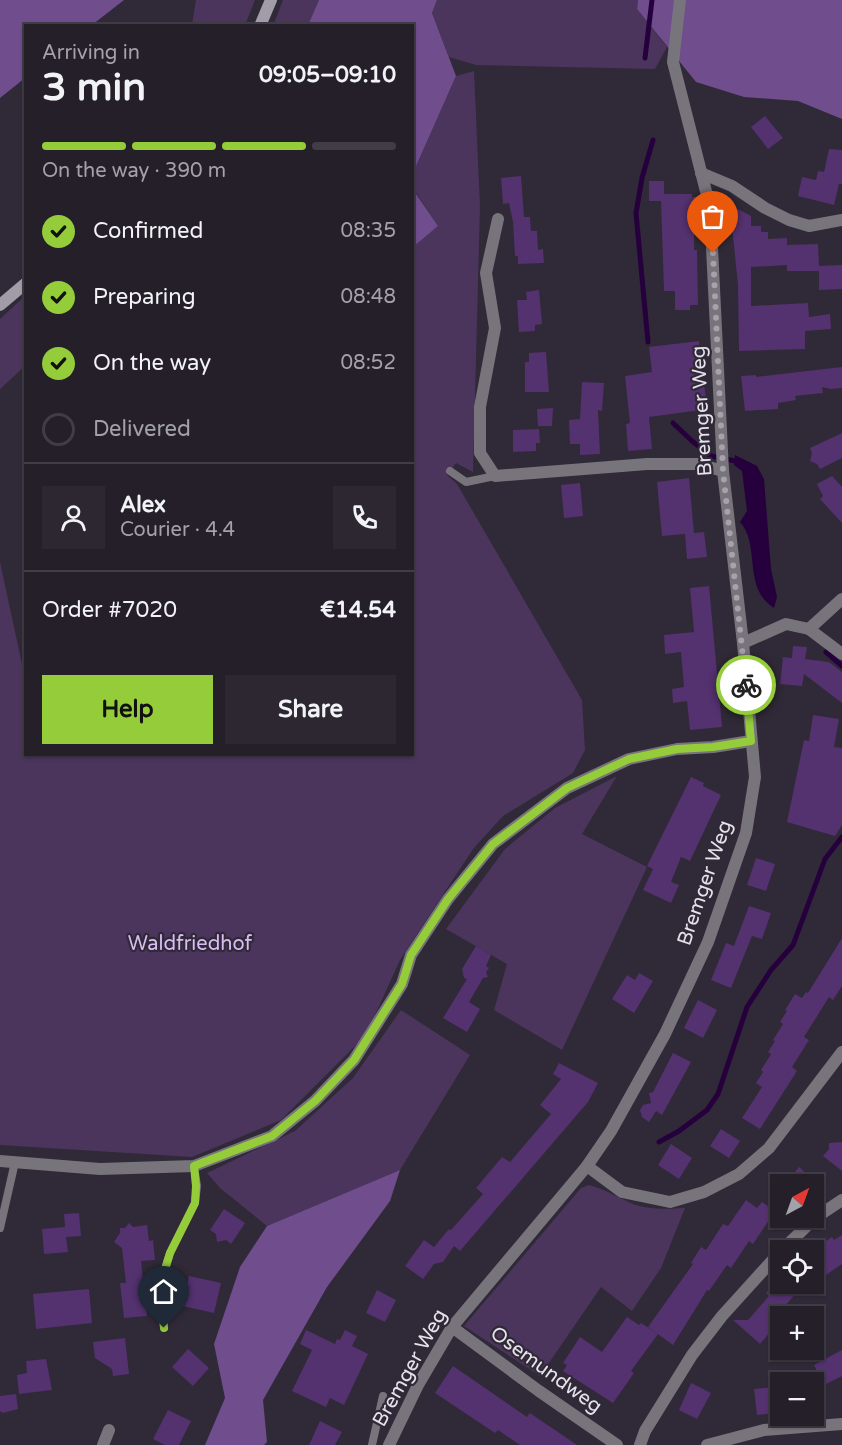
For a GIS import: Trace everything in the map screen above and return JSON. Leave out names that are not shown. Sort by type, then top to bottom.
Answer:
[{"type":"main road","points":[[261,24],[271,0]]},
{"type":"main road","points":[[0,305],[24,285]]},
{"type":"street","name":"Bremger Weg","points":[[389,1445],[418,1386],[452,1326],[587,1166],[611,1131],[665,1034],[708,942],[746,833],[754,777],[743,643],[723,461],[710,207],[673,62],[680,0]]},
{"type":"street","points":[[701,173],[732,186],[765,208],[789,220],[809,226],[842,220]]},
{"type":"street","points":[[498,219],[486,273],[495,328],[480,407],[480,453],[495,476],[647,464],[698,464],[723,461]]},
{"type":"street","points":[[809,628],[842,599]]},
{"type":"street","points":[[743,643],[786,624],[809,628],[842,654]]},
{"type":"street","points":[[0,1161],[100,1169],[194,1166],[272,1136],[315,1101],[354,1060],[402,984],[411,955],[448,899],[493,844],[567,788],[629,759],[677,749],[713,747],[751,741]]},
{"type":"street","points":[[587,1166],[622,1192],[670,1202],[704,1192],[739,1174],[770,1148],[837,1062],[842,1052]]},
{"type":"street","points":[[793,1240],[815,1218],[842,1200]]},
{"type":"street","points":[[640,1445],[645,1431],[692,1355],[722,1316],[770,1264]]},
{"type":"street","name":"Osemundweg","points":[[452,1326],[539,1391],[617,1445]]},
{"type":"street","points":[[707,1445],[764,1430],[842,1424]]},
{"type":"street","points":[[104,1445],[109,1430]]},
{"type":"lane","points":[[450,471],[466,482],[495,476]]},
{"type":"lane","points":[[0,1228],[15,1162]]},
{"type":"lane","points":[[164,1328],[162,1279],[170,1253],[195,1203],[194,1166]]},
{"type":"lane","name":"Bremger Weg","points":[[372,1445],[383,1396]]},
{"type":"green space","points":[[196,0],[255,0],[245,24],[192,24]]},
{"type":"green space","points":[[283,0],[319,0],[308,24],[274,24]]},
{"type":"green space","points":[[437,0],[638,0],[637,9],[667,47],[655,69],[476,65],[449,57],[432,13]]},
{"type":"green space","name":"Waldfriedhof","points":[[474,71],[480,206],[473,472],[456,463],[447,475],[457,484],[582,700],[585,750],[573,773],[503,816],[473,849],[400,960],[366,1035],[281,1120],[192,1157],[0,1145],[0,562],[24,673],[24,756],[414,756],[414,245],[438,226],[414,190],[414,171],[456,76]]},
{"type":"green space","points":[[24,297],[24,367],[0,389],[0,319]]},
{"type":"green space","points":[[617,776],[582,834],[647,867],[562,1050],[494,1010],[507,964],[446,929],[505,849],[555,808]]},
{"type":"green space","points":[[401,1010],[470,1055],[400,1170],[267,1226],[220,1188],[207,1173],[295,1131],[353,1078]]},
{"type":"green space","points":[[589,1185],[639,1206],[659,1209],[685,1208],[661,1268],[632,1311],[601,1287],[540,1376],[464,1326],[581,1188]]},
{"type":"shaded area","points":[[0,0],[124,0],[93,24],[24,24],[24,79],[0,98]]},
{"type":"shaded area","points":[[319,0],[437,0],[432,13],[456,76],[414,171],[414,24],[308,24]]},
{"type":"shaded area","points":[[638,0],[842,0],[842,119],[798,101],[744,97],[696,82],[637,9]]},
{"type":"shaded area","points":[[414,191],[438,226],[414,246]]},
{"type":"shaded area","points":[[735,455],[757,466],[764,479],[771,569],[777,597],[774,608],[764,600],[758,589],[750,542],[740,522],[747,511],[742,471],[734,465]]},
{"type":"shaded area","points":[[400,1170],[390,1201],[327,1287],[263,1400],[267,1442],[264,1445],[205,1445],[225,1398],[214,1344],[240,1267],[267,1226]]},
{"type":"building","points":[[765,116],[783,138],[768,149],[751,127]]},
{"type":"building","points":[[829,149],[842,150],[842,184],[839,184],[834,205],[798,196],[802,177],[816,180],[818,171],[824,172]]},
{"type":"building","points":[[521,176],[524,217],[530,217],[531,231],[537,231],[538,250],[543,249],[544,263],[518,264],[518,256],[515,256],[513,222],[509,203],[503,204],[501,178]]},
{"type":"building","points":[[649,181],[664,181],[664,194],[692,194],[692,197],[697,197],[694,250],[697,250],[698,305],[690,305],[690,310],[675,310],[675,291],[664,291],[661,201],[649,201]]},
{"type":"building","points":[[736,208],[751,216],[751,226],[761,226],[761,232],[768,232],[768,239],[787,238],[787,245],[818,244],[819,266],[842,265],[842,289],[819,290],[819,271],[787,271],[787,265],[751,267],[751,306],[808,303],[809,317],[830,314],[831,329],[805,331],[805,349],[739,351],[738,285],[731,216]]},
{"type":"building","points":[[539,290],[542,324],[535,325],[535,331],[519,332],[517,300],[527,300],[526,292]]},
{"type":"building","points":[[699,341],[701,355],[697,356],[708,409],[649,417],[652,449],[628,451],[626,424],[630,423],[625,376],[652,372],[649,347]]},
{"type":"building","points":[[546,352],[549,392],[525,392],[525,362],[529,362],[529,353]]},
{"type":"building","points":[[842,367],[842,388],[822,387],[823,393],[795,396],[796,400],[778,403],[778,409],[745,411],[741,376],[756,375],[756,377]]},
{"type":"building","points":[[582,382],[604,383],[602,411],[598,410],[600,454],[580,455],[580,444],[570,444],[569,420],[580,419]]},
{"type":"building","points":[[553,408],[552,426],[538,426],[537,409]]},
{"type":"building","points":[[539,429],[540,443],[536,443],[536,451],[513,452],[513,430]]},
{"type":"building","points":[[842,433],[842,458],[820,469],[817,464],[810,461],[812,453],[810,448]]},
{"type":"building","points":[[832,476],[842,487],[842,523],[820,499],[823,496],[817,484]]},
{"type":"building","points":[[689,478],[694,533],[704,532],[707,557],[687,559],[685,534],[662,536],[657,482]]},
{"type":"building","points":[[580,483],[583,516],[564,518],[561,485]]},
{"type":"building","points":[[709,586],[722,727],[690,730],[687,701],[673,703],[672,689],[684,687],[681,652],[665,654],[664,635],[694,632],[690,588]]},
{"type":"building","points":[[793,646],[807,647],[805,659],[829,662],[842,672],[842,703],[804,674],[802,686],[780,684],[783,658],[781,657],[792,658]]},
{"type":"building","points":[[813,715],[839,719],[834,747],[842,748],[842,825],[835,836],[787,822],[804,740],[809,741]]},
{"type":"building","points":[[691,777],[721,795],[690,861],[681,857],[671,882],[679,885],[671,903],[643,890],[653,869],[647,866]]},
{"type":"building","points":[[756,858],[775,864],[766,891],[747,885]]},
{"type":"building","points":[[749,906],[771,913],[762,939],[752,936],[731,988],[711,980],[726,943],[734,946]]},
{"type":"building","points":[[842,938],[842,986],[833,1000],[829,997],[804,1037],[809,1040],[792,1067],[797,1071],[760,1129],[742,1118],[762,1087],[756,1083],[771,1054],[768,1052],[775,1041],[773,1040],[783,1024],[780,1022],[787,1011],[785,1010],[795,994],[802,998],[806,992],[808,993]]},
{"type":"building","points":[[476,946],[491,955],[486,966],[489,968],[486,972],[488,977],[483,978],[469,1002],[480,1009],[467,1032],[443,1018],[467,979],[464,978],[462,969]]},
{"type":"building","points":[[639,973],[653,981],[634,1013],[612,999],[627,975],[635,980]]},
{"type":"building","points":[[698,1000],[717,1010],[703,1038],[684,1028]]},
{"type":"building","points":[[673,1053],[691,1062],[662,1115],[656,1111],[649,1122],[642,1117],[640,1110],[643,1105],[651,1103],[649,1093],[653,1092]]},
{"type":"building","points":[[559,1063],[598,1083],[588,1102],[460,1251],[454,1246],[443,1262],[434,1264],[423,1279],[405,1266],[424,1240],[434,1247],[449,1229],[451,1230],[483,1194],[476,1188],[502,1157],[510,1162],[551,1114],[540,1105],[561,1079],[553,1074]]},
{"type":"building","points":[[721,1129],[740,1141],[729,1158],[710,1146]]},
{"type":"building","points":[[842,1142],[842,1171],[823,1156],[829,1149],[829,1143]]},
{"type":"building","points":[[671,1144],[692,1158],[679,1179],[658,1165]]},
{"type":"building","points":[[799,1167],[807,1174],[793,1174]]},
{"type":"building","points":[[746,1200],[757,1208],[762,1202],[770,1208],[770,1218],[753,1244],[749,1241],[731,1268],[727,1265],[709,1291],[707,1290],[673,1345],[648,1327],[693,1264],[691,1263],[701,1247],[706,1250],[723,1224],[728,1226]]},
{"type":"building","points":[[224,1209],[245,1223],[231,1244],[226,1240],[217,1242],[216,1234],[210,1230]]},
{"type":"building","points":[[79,1213],[81,1236],[66,1237],[68,1252],[44,1254],[42,1229],[65,1227],[64,1214]]},
{"type":"building","points":[[129,1223],[133,1227],[147,1225],[149,1241],[153,1240],[155,1260],[141,1261],[147,1316],[124,1318],[120,1283],[126,1283],[122,1248],[114,1242],[120,1233],[120,1228],[125,1228]]},
{"type":"building","points":[[842,1235],[842,1264],[824,1276],[824,1257],[826,1256],[824,1242],[832,1237],[834,1240]]},
{"type":"building","points":[[189,1276],[221,1283],[214,1313],[183,1306]]},
{"type":"building","points":[[770,1288],[770,1294],[795,1294],[785,1306],[770,1306],[770,1332],[760,1344],[733,1320],[748,1320],[769,1296],[766,1293]]},
{"type":"building","points":[[89,1289],[92,1323],[36,1329],[33,1294]]},
{"type":"building","points":[[377,1290],[396,1300],[385,1322],[366,1313]]},
{"type":"building","points":[[627,1317],[658,1334],[631,1371],[634,1373],[613,1403],[563,1371],[567,1365],[563,1363],[580,1337],[602,1352]]},
{"type":"building","points":[[306,1330],[335,1344],[345,1330],[357,1336],[352,1346],[368,1354],[344,1405],[330,1398],[326,1407],[292,1391],[312,1350],[300,1344]]},
{"type":"building","points":[[125,1338],[129,1374],[113,1376],[112,1369],[95,1358],[93,1342]]},
{"type":"building","points":[[188,1349],[209,1368],[193,1386],[172,1367]]},
{"type":"building","points":[[842,1350],[842,1376],[824,1385],[824,1372],[818,1372],[814,1365]]},
{"type":"building","points":[[46,1359],[52,1390],[19,1394],[17,1375],[27,1373],[26,1361]]},
{"type":"building","points":[[453,1366],[527,1417],[530,1413],[577,1445],[520,1445],[498,1430],[495,1433],[435,1393]]},
{"type":"building","points":[[691,1383],[711,1393],[697,1419],[679,1410]]},
{"type":"building","points":[[770,1388],[770,1414],[757,1415],[754,1389]]},
{"type":"building","points":[[16,1394],[18,1409],[3,1413],[0,1411],[0,1396]]},
{"type":"building","points":[[168,1410],[191,1421],[179,1445],[165,1445],[153,1439]]},
{"type":"building","points":[[320,1421],[342,1432],[335,1445],[309,1445]]},
{"type":"waterway","points":[[645,58],[652,0]]},
{"type":"waterway","points":[[648,342],[636,213],[642,178],[653,140]]},
{"type":"waterway","points":[[673,423],[711,456],[735,461]]},
{"type":"waterway","points":[[826,652],[842,666]]},
{"type":"waterway","points":[[659,1142],[679,1131],[707,1110],[718,1094],[747,1007],[771,970],[793,945],[825,859],[842,837]]},
{"type":"way so far","points":[[713,253],[724,451],[723,471],[746,685]]},
{"type":"route","points":[[164,1328],[162,1279],[170,1253],[195,1203],[194,1166],[272,1136],[315,1101],[354,1060],[402,984],[411,955],[448,899],[493,844],[567,788],[629,759],[677,749],[713,747],[751,741],[746,685]]}]
